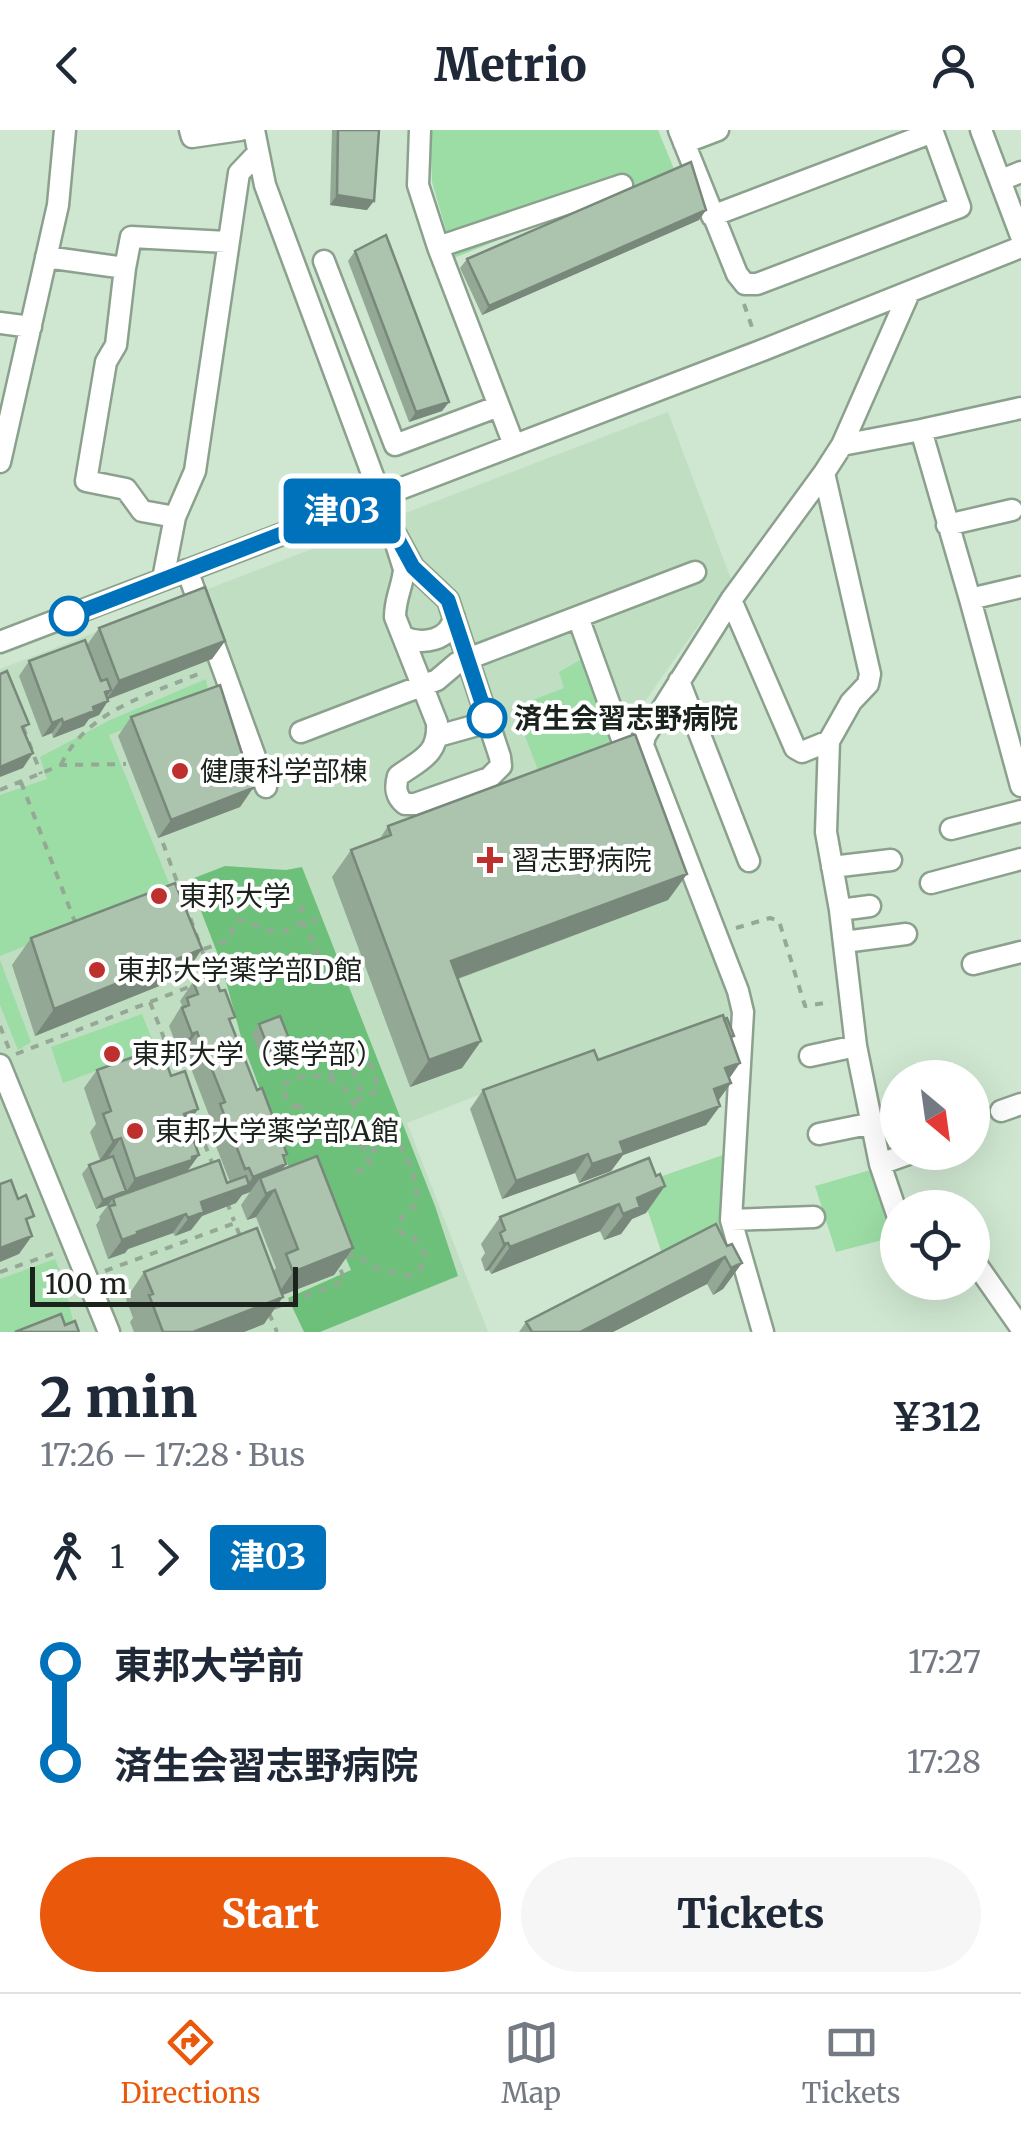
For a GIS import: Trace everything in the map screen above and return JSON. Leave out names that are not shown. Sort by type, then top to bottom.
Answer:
[{"type":"street","points":[[0,462],[58,205],[65,130]]},
{"type":"street","points":[[190,130],[192,137],[240,130]]},
{"type":"street","points":[[254,130],[265,184],[393,530],[413,567],[448,600],[500,758],[500,766],[488,778],[416,804],[405,804],[398,798],[398,776],[435,747],[438,724],[395,617],[404,569],[380,496]]},
{"type":"street","points":[[420,130],[418,184],[514,445]]},
{"type":"street","points":[[712,216],[932,131],[960,207],[757,284],[745,284],[736,274],[712,216],[681,136],[718,130]]},
{"type":"street","points":[[981,130],[1021,236]]},
{"type":"street","points":[[163,580],[175,516],[195,471],[238,173],[257,154]]},
{"type":"street","points":[[1000,180],[1021,172]]},
{"type":"street","points":[[438,247],[622,185]]},
{"type":"street","points":[[175,516],[142,512],[126,489],[86,480],[106,362],[116,345],[130,237],[227,242]]},
{"type":"street","points":[[0,642],[1021,248]]},
{"type":"street","points":[[46,257],[125,268]]},
{"type":"street","points":[[324,261],[395,445],[499,406]]},
{"type":"street","points":[[763,1332],[732,1220],[743,1012],[643,745],[644,736],[731,600],[842,445],[909,292]]},
{"type":"street","points":[[0,323],[31,327]]},
{"type":"street","points":[[842,445],[1021,408]]},
{"type":"street","points":[[921,430],[1017,755],[1021,786]]},
{"type":"street","points":[[824,473],[870,674],[868,684],[851,702],[828,742],[826,832],[840,910],[856,1046],[880,1164]]},
{"type":"street","points":[[947,525],[1012,510]]},
{"type":"street","points":[[187,570],[266,787]]},
{"type":"street","points":[[301,732],[423,686],[467,660],[695,572]]},
{"type":"street","points":[[970,599],[1021,587]]},
{"type":"street","points":[[731,600],[795,748],[802,752],[828,742]]},
{"type":"street","points":[[578,616],[622,740]]},
{"type":"street","points":[[403,637],[430,641],[447,632],[454,617]]},
{"type":"street","points":[[678,681],[750,861]]},
{"type":"street","points":[[438,736],[488,722]]},
{"type":"street","points":[[951,829],[1021,811]]},
{"type":"street","points":[[931,884],[1021,859]]},
{"type":"street","points":[[832,866],[891,860]]},
{"type":"street","points":[[840,910],[870,906]]},
{"type":"street","points":[[844,942],[906,934]]},
{"type":"street","points":[[973,964],[1021,952]]},
{"type":"street","points":[[810,1056],[856,1046]]},
{"type":"street","points":[[6,1060],[109,1332]]},
{"type":"street","points":[[819,1134],[873,1123]]},
{"type":"street","points":[[732,1220],[814,1217]]},
{"type":"street","points":[[990,1284],[1021,1328]]},
{"type":"path","points":[[745,284],[742,299],[762,350]]},
{"type":"path","points":[[61,765],[70,746],[93,724],[118,708],[209,670]]},
{"type":"path","points":[[20,721],[41,774]]},
{"type":"path","points":[[0,790],[61,765],[126,764]]},
{"type":"path","points":[[21,782],[75,923]]},
{"type":"path","points":[[6,1060],[213,978],[163,843]]},
{"type":"path","points":[[304,906],[300,912],[317,949],[316,965]]},
{"type":"path","points":[[716,934],[774,918],[779,920],[806,1006],[850,999]]},
{"type":"path","points":[[203,949],[229,940],[238,920],[264,930],[284,932],[292,925],[318,920]]},
{"type":"path","points":[[150,1002],[178,1076]]},
{"type":"path","points":[[332,1081],[332,1072],[348,1068],[346,1059],[364,1052],[379,1090],[352,1103]]},
{"type":"path","points":[[351,1058],[363,1097]]},
{"type":"path","points":[[302,1075],[313,1076],[346,1088],[352,1103],[355,1108],[346,1126],[330,1128],[290,1104],[281,1086],[302,1075]]},
{"type":"path","points":[[274,1128],[299,1106]]},
{"type":"path","points":[[192,1112],[214,1168]]},
{"type":"path","points":[[346,1126],[368,1153],[370,1164],[354,1174],[351,1170]]},
{"type":"path","points":[[276,1332],[268,1310],[345,1281],[336,1258],[358,1254],[379,1272],[408,1276],[420,1269],[426,1256],[420,1245],[399,1232],[399,1222],[416,1206],[414,1172],[400,1145],[388,1140],[368,1153]]},
{"type":"path","points":[[228,1204],[242,1240]]},
{"type":"path","points":[[100,1273],[235,1223]]},
{"type":"path","points":[[0,1272],[60,1251]]},
{"type":"shaded area","points":[[668,412],[731,579],[627,727],[733,1015],[595,1062],[591,1051],[407,1123],[488,1332],[0,1332],[0,669]]},
{"type":"green space","points":[[430,130],[658,130],[674,169],[454,258],[432,182]]},
{"type":"green space","points":[[582,659],[614,747],[541,778],[514,707],[564,688],[559,672]]},
{"type":"green space","points":[[206,679],[209,696],[109,735],[171,888],[0,956],[0,795],[47,779],[40,757],[108,721]]},
{"type":"green space","points":[[225,866],[286,870],[302,867],[435,1206],[458,1276],[320,1332],[304,1332],[288,1298],[351,1270],[307,1168],[290,1170],[189,880]]},
{"type":"green space","points":[[0,960],[31,1042],[18,1050],[0,1005]]},
{"type":"green space","points":[[142,1014],[156,1049],[63,1083],[51,1047]]},
{"type":"green space","points":[[726,1154],[726,1235],[663,1257],[639,1184]]},
{"type":"green space","points":[[874,1169],[882,1190],[880,1241],[836,1252],[815,1186]]},
{"type":"green space","points":[[55,1259],[73,1321],[43,1332],[0,1332],[0,1279]]},
{"type":"building","points":[[338,130],[379,130],[374,201],[337,195]]},
{"type":"building","points":[[691,162],[706,210],[489,306],[467,259]]},
{"type":"building","points":[[386,235],[449,402],[416,412],[355,251]]},
{"type":"building","points":[[205,587],[225,641],[119,681],[99,628]]},
{"type":"building","points":[[85,640],[101,681],[107,679],[111,690],[105,692],[108,701],[93,707],[94,711],[63,723],[62,719],[52,723],[29,661]]},
{"type":"building","points":[[7,671],[29,724],[22,727],[33,753],[0,767],[0,674]]},
{"type":"building","name":"健康科学部棟","points":[[220,685],[253,788],[171,820],[131,717]]},
{"type":"building","points":[[635,734],[687,874],[451,961],[481,1041],[429,1060],[351,850],[391,835],[388,826]]},
{"type":"building","name":"東邦大学薬学部D館","points":[[175,883],[202,949],[54,1009],[31,938]]},
{"type":"building","points":[[214,974],[220,991],[225,990],[235,1017],[229,1019],[257,1090],[262,1088],[287,1154],[283,1155],[286,1164],[253,1177],[249,1168],[245,1169],[220,1104],[225,1102],[197,1032],[192,1034],[182,1008],[189,1005],[187,998],[198,994],[193,982]]},
{"type":"building","points":[[723,1015],[740,1063],[725,1068],[731,1083],[714,1089],[720,1106],[620,1142],[624,1153],[592,1164],[588,1154],[516,1181],[483,1090],[594,1050],[598,1060]]},
{"type":"building","points":[[280,1016],[290,1041],[269,1050],[259,1024]]},
{"type":"building","name":"東邦大学薬学部A館","points":[[161,1047],[171,1076],[185,1071],[198,1109],[184,1114],[199,1155],[135,1179],[121,1138],[113,1141],[103,1114],[111,1111],[97,1070]]},
{"type":"building","points":[[113,1156],[126,1191],[103,1200],[89,1165]]},
{"type":"building","points":[[317,1156],[353,1248],[293,1272],[286,1254],[298,1249],[275,1190],[266,1194],[260,1178]]},
{"type":"building","points":[[649,1158],[665,1186],[637,1198],[640,1207],[623,1214],[619,1204],[510,1247],[504,1244],[500,1233],[505,1230],[500,1217]]},
{"type":"building","points":[[219,1160],[227,1183],[246,1176],[249,1185],[201,1202],[204,1212],[188,1218],[186,1214],[122,1240],[109,1206],[115,1205],[113,1198]]},
{"type":"building","points":[[11,1180],[18,1199],[26,1195],[34,1216],[26,1219],[32,1236],[0,1248],[0,1184]]},
{"type":"building","points":[[716,1224],[727,1246],[732,1244],[742,1263],[731,1268],[725,1257],[580,1332],[532,1332],[526,1322]]},
{"type":"building","points":[[257,1228],[283,1297],[193,1332],[163,1332],[144,1272]]},
{"type":"building","points":[[61,1314],[65,1325],[75,1321],[79,1332],[15,1332]]},
{"type":"bus line","name":"津03","points":[[69,616],[380,496],[413,567],[448,600],[487,718]]},
{"type":"place","name":"済生会習志野病院","points":[[487,718]]},
{"type":"place","name":"健康科学部棟","points":[[180,771]]},
{"type":"place","name":"習志野病院","points":[[490,860]]},
{"type":"place","name":"東邦大学","points":[[159,896]]},
{"type":"place","name":"東邦大学薬学部D館","points":[[97,970]]},
{"type":"place","name":"東邦大学（薬学部）","points":[[112,1054]]},
{"type":"place","name":"東邦大学薬学部A館","points":[[135,1131]]}]
